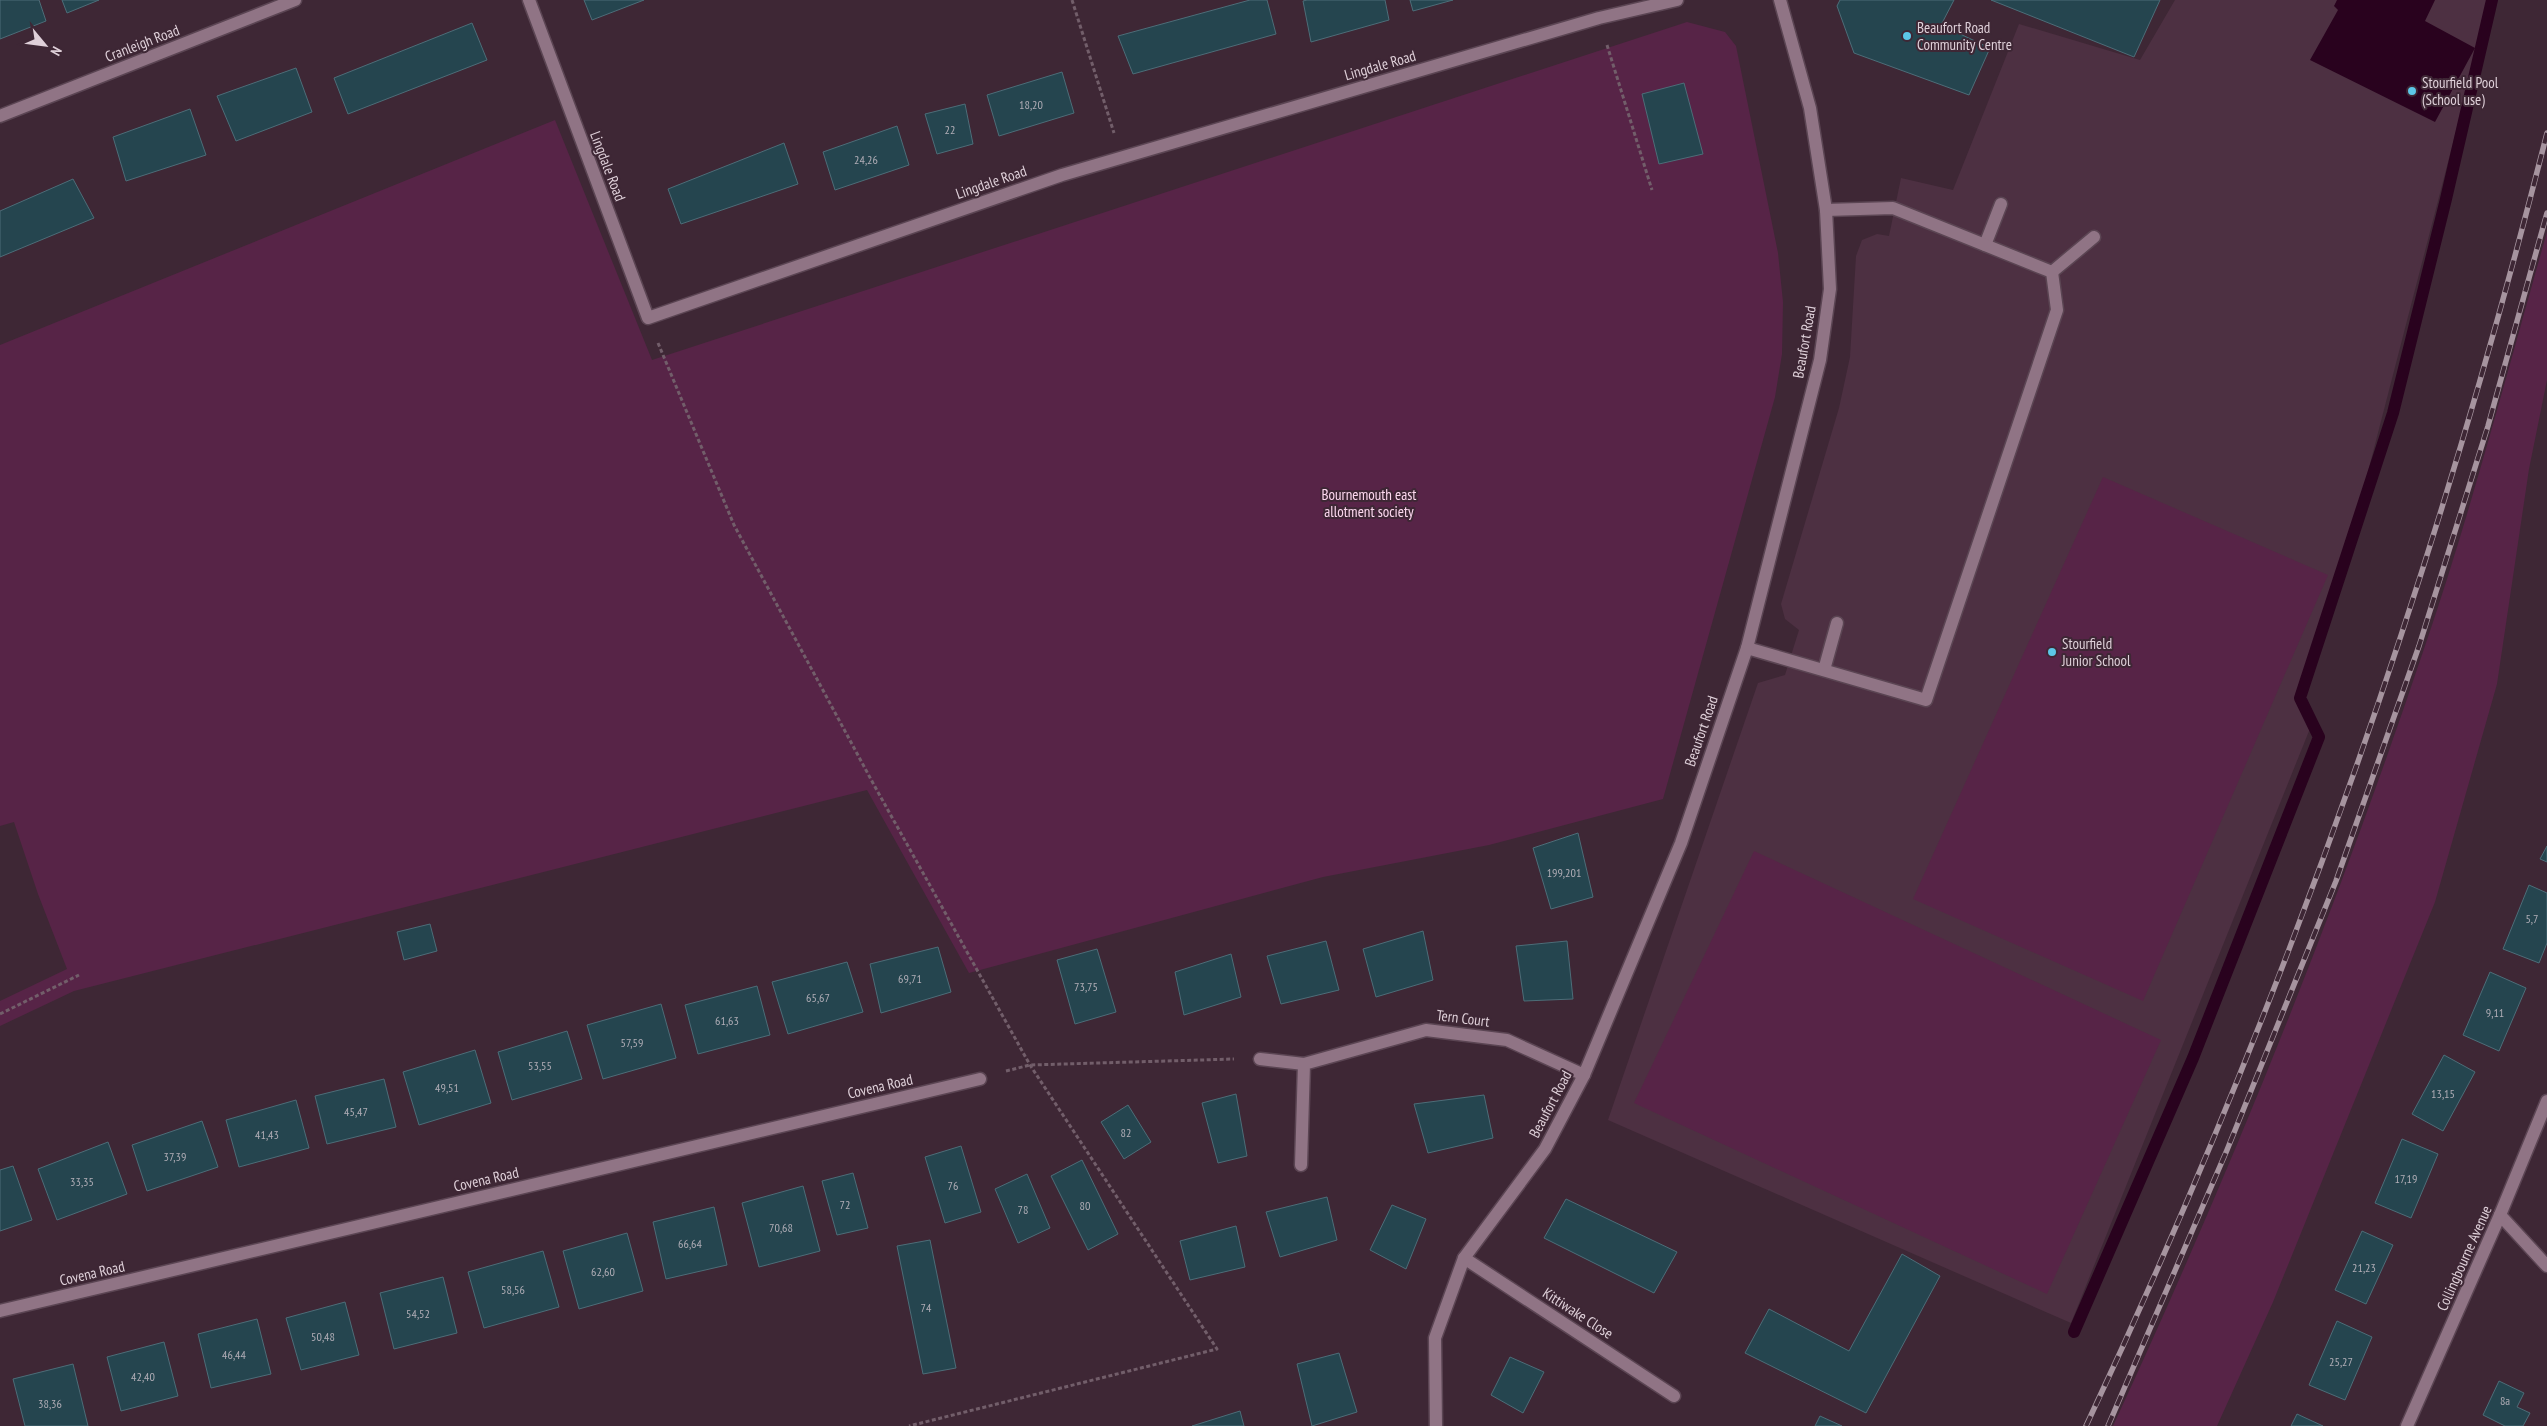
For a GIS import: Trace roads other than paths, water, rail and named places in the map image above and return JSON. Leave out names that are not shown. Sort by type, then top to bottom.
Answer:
[{"type":"street","name":"Cranleigh Road","points":[[0,116],[295,0]]},
{"type":"street","name":"Lingdale Road","points":[[529,0],[648,318],[1062,175],[1598,18],[1676,0]]},
{"type":"street","name":"Beaufort Road","points":[[1436,1426],[1435,1338],[1464,1258],[1545,1149],[1584,1075],[1681,843],[1746,648],[1820,360],[1830,289],[1826,210],[1810,108],[1780,0]]},
{"type":"street","points":[[1985,245],[2001,204]]},
{"type":"street","points":[[1826,210],[1893,208],[2052,272]]},
{"type":"street","points":[[2052,272],[2094,237]]},
{"type":"street","points":[[1746,648],[1926,700],[2057,310],[2052,272]]},
{"type":"street","points":[[1824,670],[1838,623]]},
{"type":"street","name":"Tern Court","points":[[1260,1059],[1304,1064],[1426,1030],[1506,1040],[1584,1075]]},
{"type":"street","points":[[1301,1165],[1304,1064]]},
{"type":"street","name":"Covena Road","points":[[0,1311],[980,1079]]},
{"type":"street","name":"Collingbourne Avenue","points":[[2407,1426],[2500,1215],[2547,1101]]},
{"type":"street","points":[[2500,1215],[2547,1266]]},
{"type":"street","name":"Kittiwake Close","points":[[1464,1258],[1674,1396]]},
{"type":"waterway","points":[[2074,1332],[2193,1058],[2319,737],[2300,698],[2393,413],[2446,199],[2492,0]]},
{"type":"railway","points":[[2086,1426],[2157,1270],[2225,1111],[2288,952],[2348,791],[2403,628],[2455,464],[2503,299],[2547,133]]},
{"type":"railway","points":[[2108,1426],[2227,1150],[2336,881],[2419,646],[2488,426],[2547,213]]},
{"type":"place","name":"Beaufort Road Community Centre","points":[[1907,36]]},
{"type":"place","name":"Stourfield Pool (School use)","points":[[2412,91]]},
{"type":"place","name":"Stourfield Junior School","points":[[2052,652]]},
{"type":"park label","name":"Bournemouth east allotment society","points":[[1369,502]]}]
